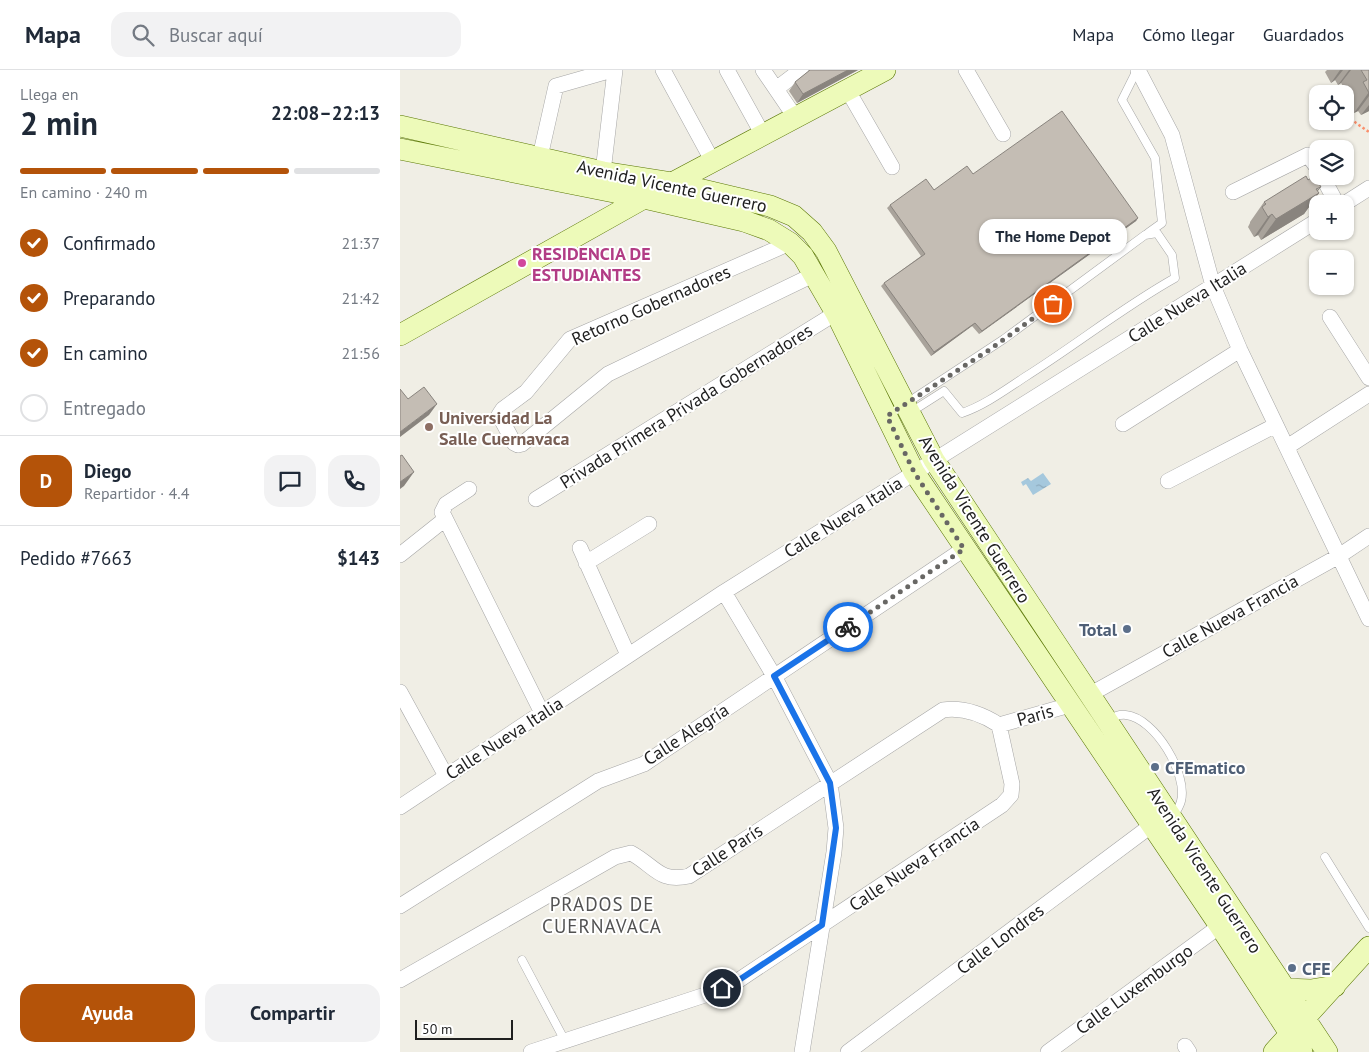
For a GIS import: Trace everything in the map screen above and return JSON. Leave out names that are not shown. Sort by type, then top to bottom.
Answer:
[{"type":"main road","points":[[400,335],[644,198],[885,70]]},
{"type":"main road","name":"Avenida Vicente Guerrero","points":[[400,126],[603,172],[674,183],[770,206],[794,216],[812,232],[826,251],[899,416],[914,472],[1070,705],[1162,823],[1284,989],[1297,1027],[1302,1052]]},
{"type":"main road","name":"Avenida Vicente Guerrero","points":[[400,149],[644,198],[744,221],[769,230],[790,243],[803,256],[815,274],[836,313],[899,416],[934,460],[1106,720],[1220,926],[1297,1027],[1326,1052]]},
{"type":"main road","points":[[1274,1052],[1369,947]]},
{"type":"main road","points":[[1284,989],[1311,990],[1335,986]]},
{"type":"street","points":[[540,157],[556,86],[614,70],[603,172]]},
{"type":"street","points":[[663,70],[713,162]]},
{"type":"street","points":[[727,70],[763,135]]},
{"type":"street","points":[[763,70],[795,117]]},
{"type":"street","points":[[776,89],[800,70]]},
{"type":"street","points":[[966,70],[1003,134]]},
{"type":"street","points":[[1138,70],[1172,136],[1213,286],[1240,350],[1369,619]]},
{"type":"street","points":[[848,89],[892,167]]},
{"type":"street","points":[[1233,192],[1308,155],[1309,156]]},
{"type":"street","points":[[1354,198],[1369,188]]},
{"type":"street","name":"Calle Nueva Italia","points":[[400,807],[724,592],[1309,226]]},
{"type":"street","name":"Retorno Gobernadores","points":[[790,243],[570,338],[526,392],[503,409],[499,415],[514,443],[522,444],[608,374],[815,274]]},
{"type":"street","name":"Privada Primera Privada Gobernadores","points":[[536,499],[836,313]]},
{"type":"street","points":[[1330,317],[1369,378]]},
{"type":"street","points":[[1123,424],[1240,350]]},
{"type":"street","points":[[1287,447],[1369,394]]},
{"type":"street","points":[[1168,481],[1276,425]]},
{"type":"street","points":[[469,489],[446,504],[442,512],[444,520],[542,714]]},
{"type":"street","points":[[400,555],[444,520]]},
{"type":"street","points":[[586,563],[649,524]]},
{"type":"street","name":"Calle Nueva Francia","points":[[1089,694],[1339,556],[1369,536]]},
{"type":"street","points":[[580,548],[628,655]]},
{"type":"street","name":"Calle Alegría","points":[[400,906],[598,781],[644,764],[964,549]]},
{"type":"street","points":[[724,592],[774,676],[830,783],[836,828],[802,1052]]},
{"type":"street","points":[[400,692],[446,776]]},
{"type":"street","name":"Paris","points":[[999,725],[1070,705]]},
{"type":"street","name":"Calle París","points":[[400,980],[615,857],[631,853],[665,877],[675,879],[689,876],[943,710],[957,708],[972,711],[999,725]]},
{"type":"street","name":"Calle Nueva Francia","points":[[531,1052],[714,991],[739,980],[1002,805],[1011,795],[1012,784],[999,725]]},
{"type":"street","name":"Calle Londres","points":[[848,1052],[1162,823]]},
{"type":"street","name":"Calle Luxemburgo","points":[[1048,1052],[1220,926]]},
{"type":"lane","points":[[1138,70],[1122,100],[1155,158],[1164,243]]},
{"type":"lane","points":[[899,416],[1162,223]]},
{"type":"lane","points":[[899,416],[944,391],[962,412],[973,409],[1065,352],[1149,292],[1175,278],[1172,255],[1164,243],[1157,233],[1145,235]]},
{"type":"lane","points":[[1106,720],[1125,714],[1139,719],[1159,738],[1173,759],[1181,784],[1181,801],[1162,823]]},
{"type":"lane","points":[[1325,857],[1369,928]]},
{"type":"lane","points":[[522,960],[565,1041]]},
{"type":"path","points":[[1354,121],[1369,132]]},
{"type":"water","points":[[1043,473],[1051,484],[1033,495],[1026,484],[1023,486],[1021,482],[1028,478],[1031,481]]},
{"type":"building","points":[[810,70],[848,70],[803,94],[795,82]]},
{"type":"building","points":[[1361,70],[1369,70],[1369,93],[1363,82],[1367,80]]},
{"type":"building","points":[[1062,111],[1138,218],[982,331],[975,323],[934,352],[884,283],[925,254],[890,205],[926,179],[934,190],[967,166],[973,174]]},
{"type":"building","points":[[1306,176],[1309,179],[1309,185],[1320,185],[1321,187],[1316,189],[1319,193],[1309,195],[1309,199],[1276,219],[1272,214],[1268,217],[1262,207],[1266,204],[1264,202]]},
{"type":"building","points":[[424,387],[437,404],[400,432],[400,389],[408,399]]},
{"type":"building","points":[[402,455],[414,472],[400,482],[400,456]]},
{"type":"way so far","points":[[848,627],[964,549],[914,472],[887,416],[989,350],[1053,304]]},
{"type":"place","name":"RESIDENCIA DE ESTUDIANTES","points":[[522,263]]},
{"type":"place","name":"The Home Depot","points":[[1053,304]]},
{"type":"place","name":"Universidad La Salle Cuernavaca","points":[[429,427]]},
{"type":"place","name":"Total","points":[[1127,629]]},
{"type":"place","name":"CFEmatico","points":[[1155,767]]},
{"type":"place","name":"CFE","points":[[1292,968]]},
{"type":"district","name":"PRADOS DE CUERNAVACA","points":[[602,915]]},
{"type":"route","points":[[722,988],[739,980],[822,925],[836,828],[830,783],[774,676],[848,627]]}]
